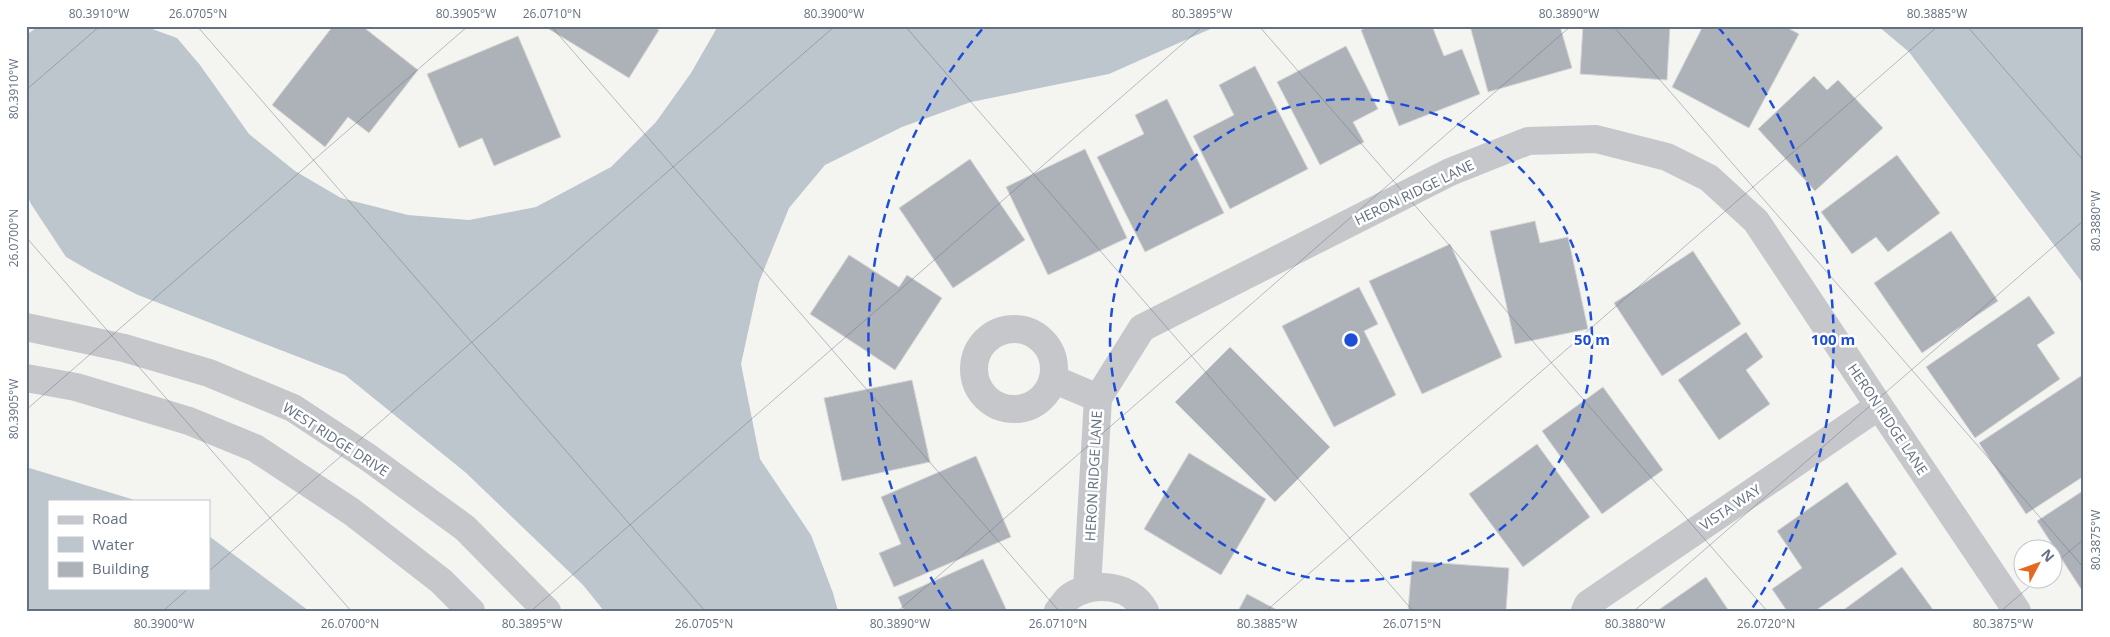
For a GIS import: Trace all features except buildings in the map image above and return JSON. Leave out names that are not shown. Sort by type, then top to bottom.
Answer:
[{"type":"street","name":"HERON RIDGE LANE","points":[[1087,588],[1098,398],[1142,328],[1450,172],[1528,141],[1596,139],[1667,157],[1709,178],[1756,221],[2017,611]]},
{"type":"street","name":"WEST RIDGE DRIVE","points":[[26,327],[124,348],[181,365],[210,374],[293,408],[369,458],[464,528],[546,611]]},
{"type":"street","points":[[26,378],[76,387],[180,418],[255,448],[352,512],[442,581],[471,611]]},
{"type":"street","points":[[1053,379],[1098,398]]},
{"type":"street","name":"VISTA WAY","points":[[1584,611],[1588,604],[1879,406]]},
{"type":"street","points":[[1058,611],[1070,597],[1087,588],[1108,586],[1127,593],[1145,611]]},
{"type":"water","points":[[39,26],[144,26],[177,38],[200,65],[249,134],[295,171],[341,198],[408,215],[469,220],[536,207],[611,167],[656,122],[691,73],[718,26],[1217,26],[1109,74],[971,102],[902,127],[825,165],[789,208],[759,282],[741,364],[760,459],[811,535],[838,611],[604,611],[583,585],[465,472],[345,375],[138,295],[66,257],[31,204],[26,192],[26,35]]},
{"type":"water","points":[[1878,26],[2084,26],[2084,285],[1909,52]]},
{"type":"water","points":[[26,467],[135,500],[48,500],[48,590],[210,590],[210,537],[309,611],[26,611]]}]
